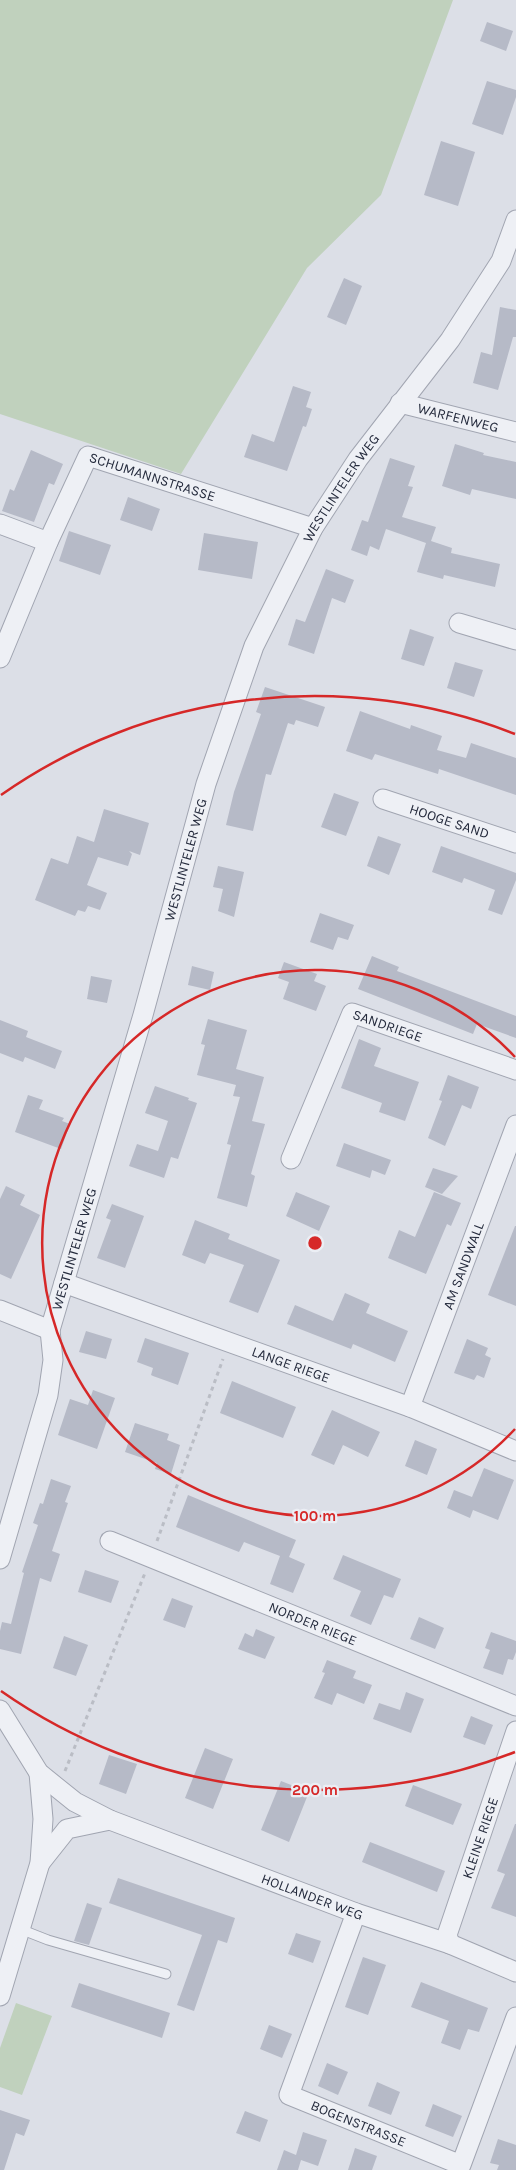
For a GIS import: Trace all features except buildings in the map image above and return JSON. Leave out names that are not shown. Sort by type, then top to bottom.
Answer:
[{"type":"street","name":"WESTLINTELER WEG","points":[[0,1559],[48,1395],[53,1360],[50,1330],[91,1185],[143,1016],[206,784],[254,646],[312,528],[358,459],[450,340],[501,261],[516,220]]},
{"type":"street","name":"WARFENWEG","points":[[400,403],[516,432]]},
{"type":"street","name":"SCHUMANNSTRASSE","points":[[0,658],[48,542],[88,456],[312,528]]},
{"type":"street","points":[[0,524],[48,542]]},
{"type":"street","points":[[459,623],[516,640]]},
{"type":"street","name":"HOOGE SAND","points":[[383,799],[516,843]]},
{"type":"street","name":"SANDRIEGE","points":[[291,1159],[352,1013],[516,1070]]},
{"type":"street","name":"AM SANDWALL","points":[[410,1407],[516,1125]]},
{"type":"street","name":"LANGE RIEGE","points":[[64,1283],[410,1407],[516,1451]]},
{"type":"street","points":[[0,1310],[50,1330]]},
{"type":"street","name":"NORDER RIEGE","points":[[110,1541],[516,1706]]},
{"type":"street","points":[[0,1710],[39,1773],[75,1802],[110,1820]]},
{"type":"street","name":"KLEINE RIEGE","points":[[450,1944],[447,1935],[516,1731]]},
{"type":"street","points":[[0,1996],[40,1863],[43,1819],[39,1773]]},
{"type":"street","points":[[40,1863],[67,1829],[110,1820]]},
{"type":"street","name":"HOLLANDER WEG","points":[[110,1820],[356,1913],[450,1944],[516,1972]]},
{"type":"street","name":"BOGENSTRASSE","points":[[356,1913],[289,2095],[461,2165],[516,2017]]},
{"type":"lane","points":[[20,1929],[48,1940],[166,1974]]},
{"type":"green space","points":[[0,0],[453,0],[381,195],[307,268],[181,474],[0,414]]},
{"type":"green space","points":[[16,2003],[52,2016],[22,2095],[0,2087],[0,2048]]}]
